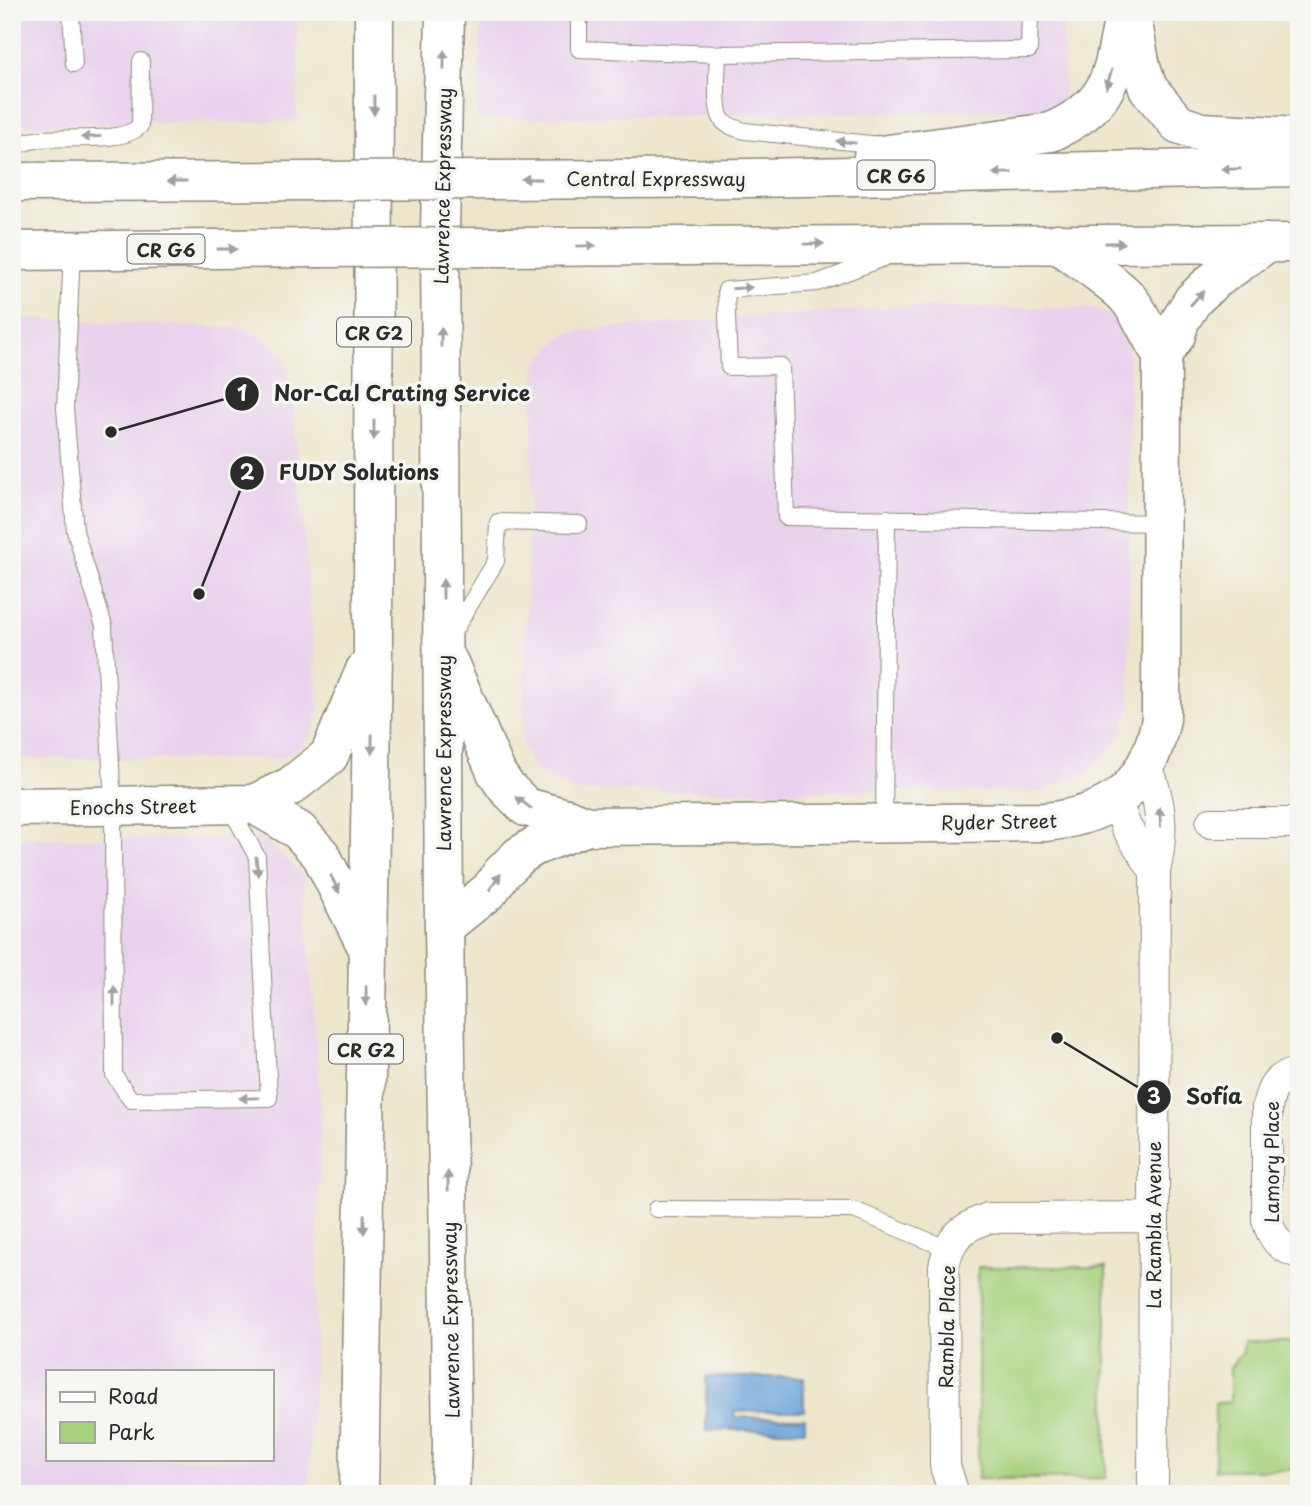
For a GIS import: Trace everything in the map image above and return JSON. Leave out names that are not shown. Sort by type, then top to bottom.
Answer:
[{"type":"highway","name":"CR G2","points":[[359,1494],[373,652],[374,12]]},
{"type":"highway","name":"Lawrence Expressway","points":[[445,12],[440,229],[443,927],[452,1446],[450,1494]]},
{"type":"highway","points":[[750,178],[914,149],[1051,132],[1073,122],[1093,106],[1106,90],[1125,12]]},
{"type":"highway","points":[[1131,12],[1147,88],[1178,124],[1201,132],[1299,137]]},
{"type":"highway","name":"Central Expressway","points":[[12,182],[750,178],[1299,167]]},
{"type":"highway","name":"CR G6","points":[[12,251],[922,243],[1283,243]]},
{"type":"highway","points":[[1057,243],[1124,294],[1137,310],[1147,334],[1161,355],[1176,335],[1193,300],[1212,282],[1283,243]]},
{"type":"highway","name":"Ryder Street","points":[[587,826],[1065,820],[1095,812],[1116,799],[1137,781],[1147,765],[1158,737],[1162,708],[1161,355]]},
{"type":"highway","points":[[443,648],[497,774],[506,787],[526,807],[587,826]]},
{"type":"highway","points":[[242,805],[291,786],[329,756],[373,652]]},
{"type":"highway","points":[[242,805],[299,831],[321,855],[367,947]]},
{"type":"highway","name":"Enochs Street","points":[[12,807],[242,805]]},
{"type":"highway","points":[[443,927],[491,890],[501,874],[519,856],[535,846],[587,826]]},
{"type":"street","name":"La Rambla Avenue","points":[[1147,765],[1158,796],[1161,844],[1155,872],[1153,1494]]},
{"type":"street","points":[[1116,799],[1126,827],[1155,872]]},
{"type":"street","points":[[1211,823],[1299,823]]},
{"type":"street","name":"Lamory Place","points":[[1299,1072],[1276,1082],[1270,1092],[1268,1108],[1270,1231],[1277,1244],[1299,1253]]},
{"type":"street","name":"Rambla Place","points":[[954,1494],[945,1466],[944,1266],[948,1250],[957,1235],[988,1218],[1153,1217]]},
{"type":"lane","points":[[71,12],[74,64]]},
{"type":"lane","points":[[579,12],[579,49],[718,54],[1029,50],[1030,12]]},
{"type":"lane","points":[[718,54],[718,112],[723,121],[733,127],[746,131],[914,149]]},
{"type":"lane","points":[[12,149],[29,141],[134,133],[140,127],[141,61]]},
{"type":"lane","points":[[922,243],[817,283],[726,290],[729,367],[781,366],[786,517],[1162,523]]},
{"type":"lane","points":[[72,250],[65,408],[75,531],[104,626],[113,806],[114,1074],[131,1100],[269,1098],[257,858],[242,805]]},
{"type":"lane","points":[[884,822],[887,518]]},
{"type":"lane","points":[[443,648],[496,561],[498,522],[579,524]]},
{"type":"lane","points":[[656,1209],[854,1210],[948,1250]]},
{"type":"shaded area","points":[[12,12],[298,12],[297,121],[12,125]]},
{"type":"shaded area","points":[[482,12],[1063,12],[1064,110],[477,119]]},
{"type":"shaded area","points":[[894,307],[1090,308],[1110,315],[1122,331],[1129,355],[1130,706],[1123,731],[1113,747],[1090,771],[1043,792],[574,791],[534,770],[522,744],[534,380],[538,363],[564,336],[580,330]]},
{"type":"shaded area","points":[[12,318],[238,328],[262,336],[276,348],[288,368],[292,391],[319,710],[313,732],[303,746],[281,759],[12,759]]},
{"type":"shaded area","points":[[12,838],[263,838],[304,876],[321,1112],[308,1494],[12,1494]]},
{"type":"green space","points":[[978,1267],[1106,1267],[1106,1478],[978,1479]]},
{"type":"green space","points":[[1243,1342],[1299,1342],[1299,1470],[1215,1470],[1215,1403],[1230,1402],[1230,1368],[1242,1352]]},
{"type":"water","points":[[706,1377],[804,1377],[804,1411],[735,1411],[734,1417],[805,1418],[805,1430],[706,1430]]},
{"type":"place","name":"Nor-Cal Crating Service","points":[[111,432]]},
{"type":"place","name":"FUDY Solutions","points":[[199,594]]},
{"type":"place","name":"Sofía","points":[[1057,1038]]}]
